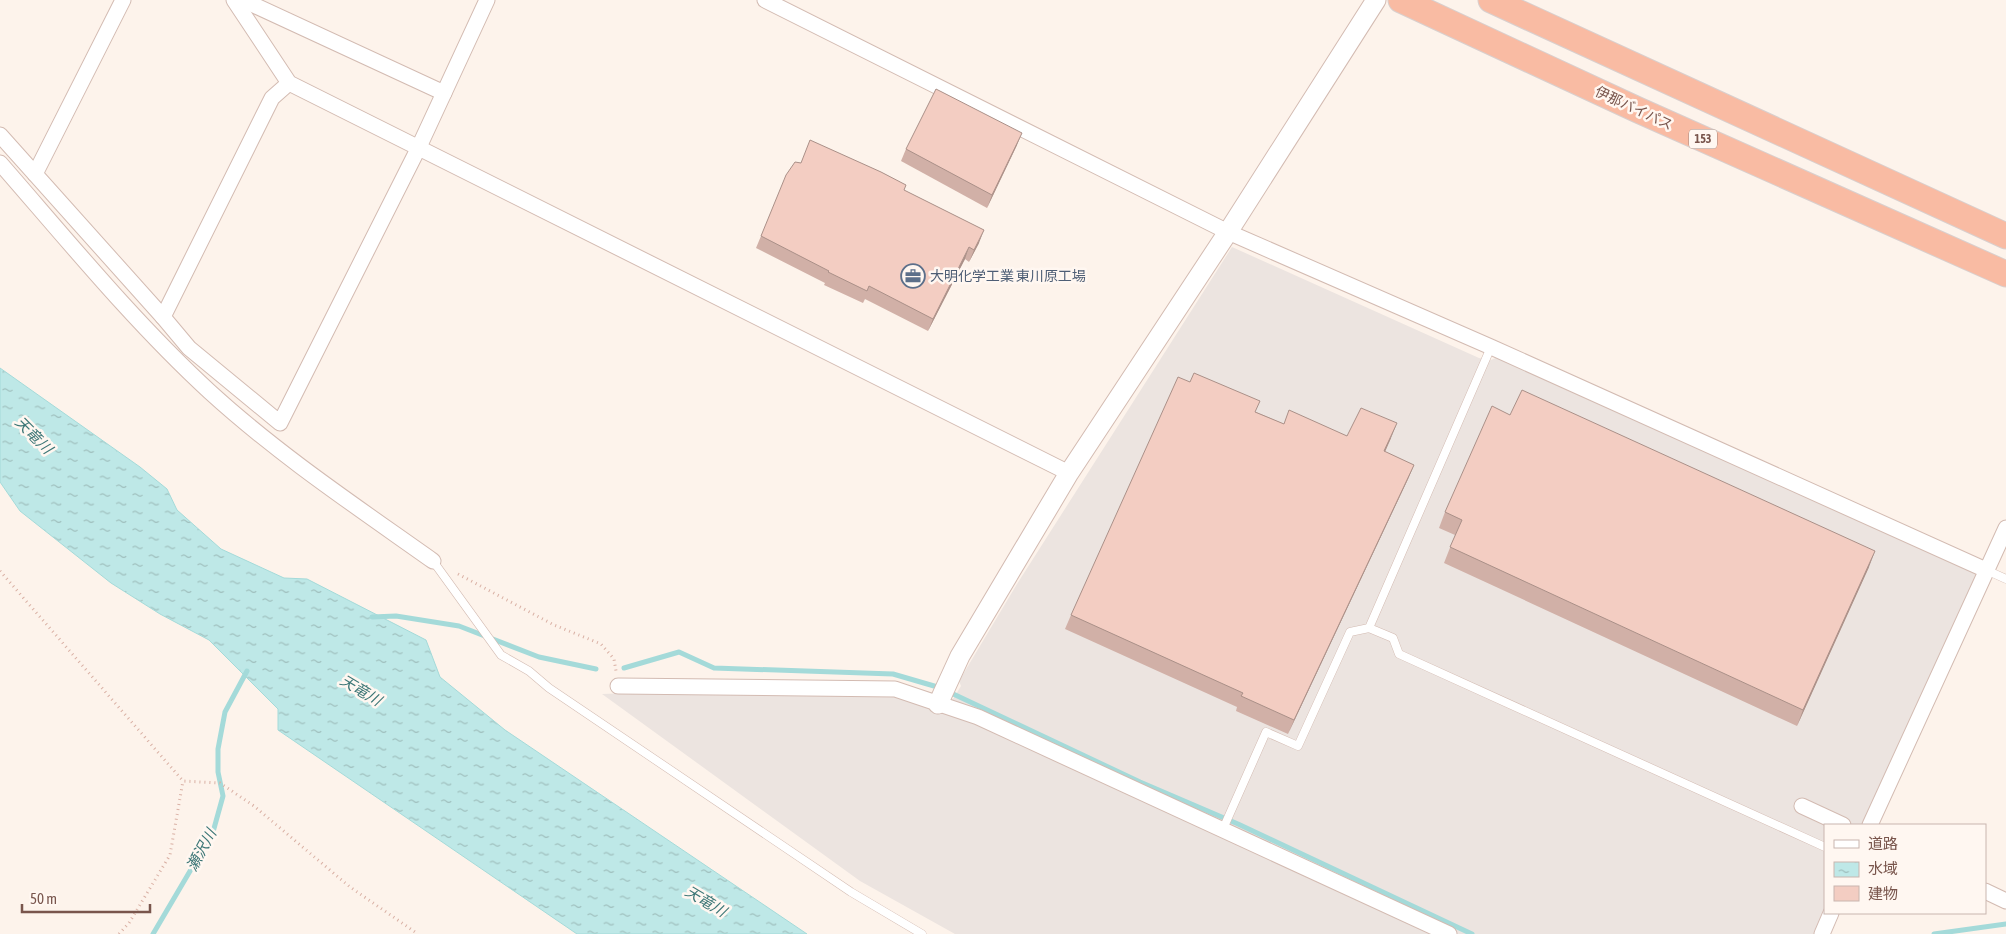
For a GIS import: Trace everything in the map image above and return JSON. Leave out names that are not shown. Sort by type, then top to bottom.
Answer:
[{"type":"highway","name":"伊那バイパス","points":[[1401,0],[1638,110],[2006,274]]},
{"type":"highway","points":[[1491,0],[2006,236]]},
{"type":"street","points":[[35,174],[123,0]]},
{"type":"street","points":[[234,0],[289,82],[418,149],[1069,474]]},
{"type":"street","points":[[243,0],[444,93]]},
{"type":"street","points":[[0,136],[190,348],[280,423],[418,149],[488,0]]},
{"type":"street","points":[[765,0],[1228,232],[1491,347],[1986,570]]},
{"type":"street","points":[[938,702],[960,656],[1069,474],[1228,232],[1376,0]]},
{"type":"street","points":[[163,317],[272,98],[289,82]]},
{"type":"street","points":[[0,163],[137,318],[210,391],[268,442],[433,561]]},
{"type":"street","points":[[1870,824],[2006,528]]},
{"type":"street","points":[[618,686],[895,689],[978,717],[1224,828],[1449,934]]},
{"type":"street","points":[[1802,806],[1841,824]]},
{"type":"street","points":[[1986,891],[2006,901]]},
{"type":"street","points":[[1822,934],[1832,914]]},
{"type":"lane","points":[[1370,628],[1491,347]]},
{"type":"lane","points":[[433,561],[498,651],[842,887],[922,934]]},
{"type":"lane","points":[[1986,570],[2006,579]]},
{"type":"lane","points":[[1224,828],[1266,732],[1298,746],[1350,632],[1370,628],[1393,638],[1399,654],[1824,847]]},
{"type":"path","points":[[433,561],[554,625],[601,644],[614,659],[618,686]]},
{"type":"path","points":[[0,572],[183,781],[220,783],[254,806],[350,887],[418,934]]},
{"type":"path","points":[[118,934],[129,924],[170,855],[183,781]]},
{"type":"shaded area","points":[[1232,247],[1479,358],[1491,360],[1500,356],[1979,575],[1866,824],[1824,824],[1825,914],[1818,934],[955,934],[860,881],[602,694],[899,683],[953,699],[961,686],[959,681],[1017,584]]},
{"type":"water","name":"天竜川","points":[[0,368],[140,467],[167,489],[177,510],[221,549],[284,578],[307,579],[426,640],[440,677],[505,730],[807,934],[577,934],[278,730],[278,709],[209,640],[160,614],[111,583],[20,511],[0,482]]},
{"type":"building","points":[[936,89],[1022,133],[992,195],[906,149]]},
{"type":"building","points":[[810,140],[881,172],[906,185],[904,190],[984,230],[974,250],[969,247],[933,319],[869,286],[867,291],[761,236],[786,175],[795,162],[801,163]]},
{"type":"building","points":[[1194,373],[1260,401],[1255,412],[1284,424],[1289,410],[1347,436],[1361,408],[1397,423],[1384,451],[1414,465],[1294,720],[1241,696],[1243,693],[1071,615],[1178,377],[1190,382]]},
{"type":"building","points":[[1522,390],[1875,551],[1803,710],[1450,547],[1462,520],[1445,512],[1492,406],[1510,415]]},
{"type":"waterway","points":[[372,617],[396,616],[459,626],[539,657],[596,669]]},
{"type":"waterway","points":[[624,668],[679,652],[714,668],[893,674],[941,688]]},
{"type":"waterway","name":"瀬沢川","points":[[153,934],[213,832],[223,796],[218,772],[218,749],[225,712],[247,671]]},
{"type":"waterway","points":[[949,692],[1140,782],[1238,824],[1472,934]]},
{"type":"waterway","points":[[1934,934],[2006,924]]},
{"type":"place","name":"大明化学工業 東川原工場","points":[[913,276]]}]
